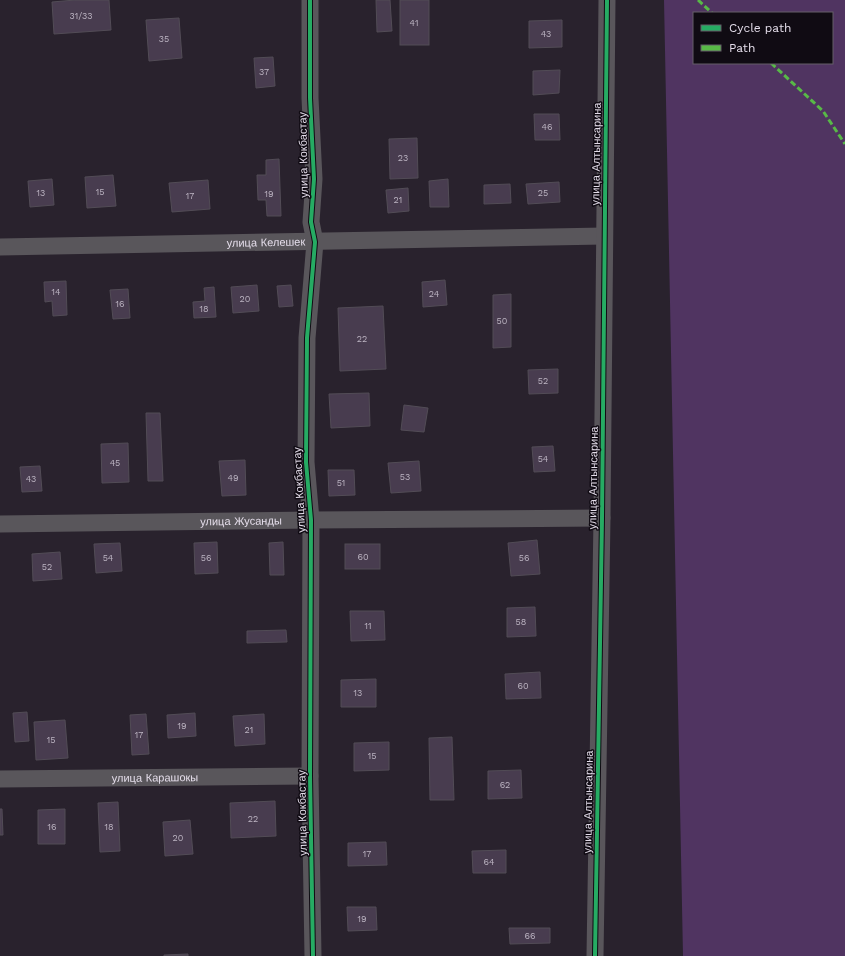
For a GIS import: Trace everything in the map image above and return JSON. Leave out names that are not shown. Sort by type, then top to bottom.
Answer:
[{"type":"street","name":"улица Кокбастау","points":[[310,0],[310,98],[314,179],[311,222],[315,242],[306,338],[306,462],[311,520],[310,776],[313,956]]},
{"type":"street","name":"улица Алтынсарина","points":[[595,956],[602,518],[607,0]]},
{"type":"street","name":"улица Келешек","points":[[0,247],[604,236]]},
{"type":"street","name":"улица Жусанды","points":[[0,524],[602,518]]},
{"type":"street","name":"улица Карашокы","points":[[0,778],[310,776]]},
{"type":"shaded area","points":[[664,0],[845,0],[845,956],[683,956]]},
{"type":"building","points":[[109,0],[111,30],[54,34],[52,2]]},
{"type":"building","points":[[376,0],[390,0],[392,31],[377,32]]},
{"type":"building","points":[[400,0],[429,0],[429,45],[400,45]]},
{"type":"building","points":[[179,18],[182,58],[149,61],[146,20]]},
{"type":"building","points":[[562,20],[562,47],[529,48],[529,21]]},
{"type":"building","points":[[273,57],[275,86],[256,88],[254,58]]},
{"type":"building","points":[[560,70],[559,93],[533,95],[533,71]]},
{"type":"building","points":[[534,114],[559,114],[560,140],[535,140]]},
{"type":"building","points":[[417,138],[418,178],[390,179],[389,139]]},
{"type":"building","points":[[279,159],[281,216],[267,216],[266,200],[258,200],[257,175],[266,175],[266,160]]},
{"type":"building","points":[[113,175],[116,206],[87,208],[85,177]]},
{"type":"building","points":[[52,179],[54,205],[30,207],[28,181]]},
{"type":"building","points":[[448,179],[449,207],[430,207],[429,181]]},
{"type":"building","points":[[208,180],[210,209],[172,212],[169,183]]},
{"type":"building","points":[[559,182],[560,202],[528,204],[526,184]]},
{"type":"building","points":[[510,184],[511,203],[484,204],[484,185]]},
{"type":"building","points":[[408,188],[409,211],[388,213],[386,190]]},
{"type":"building","points":[[445,280],[447,305],[423,307],[422,282]]},
{"type":"building","points":[[66,281],[67,315],[53,316],[52,301],[45,302],[44,282]]},
{"type":"building","points":[[257,285],[259,311],[233,313],[231,287]]},
{"type":"building","points":[[291,285],[293,306],[279,307],[277,286]]},
{"type":"building","points":[[214,287],[216,317],[194,318],[193,302],[205,301],[204,288]]},
{"type":"building","points":[[128,289],[130,318],[113,319],[110,290]]},
{"type":"building","points":[[511,294],[511,347],[493,348],[493,295]]},
{"type":"building","points":[[383,306],[386,369],[340,371],[338,308]]},
{"type":"building","points":[[558,369],[558,393],[529,394],[528,370]]},
{"type":"building","points":[[369,393],[370,426],[331,428],[329,394]]},
{"type":"building","points":[[404,405],[428,408],[424,432],[401,430]]},
{"type":"building","points":[[146,413],[160,413],[163,481],[148,481]]},
{"type":"building","points":[[128,443],[129,482],[102,483],[101,444]]},
{"type":"building","points":[[553,446],[555,471],[534,472],[532,447]]},
{"type":"building","points":[[245,460],[246,495],[222,496],[219,461]]},
{"type":"building","points":[[419,461],[421,491],[391,493],[388,463]]},
{"type":"building","points":[[40,466],[42,491],[22,492],[20,467]]},
{"type":"building","points":[[328,470],[354,470],[355,495],[329,496]]},
{"type":"building","points":[[537,540],[540,574],[511,576],[508,543]]},
{"type":"building","points":[[217,542],[218,573],[195,574],[194,543]]},
{"type":"building","points":[[283,542],[284,575],[270,575],[269,543]]},
{"type":"building","points":[[120,543],[122,571],[96,573],[94,544]]},
{"type":"building","points":[[345,544],[380,544],[380,569],[345,569]]},
{"type":"building","points":[[60,552],[62,579],[33,581],[32,554]]},
{"type":"building","points":[[535,607],[536,636],[507,637],[507,608]]},
{"type":"building","points":[[350,611],[384,611],[385,640],[351,641]]},
{"type":"building","points":[[286,630],[287,642],[247,643],[247,631]]},
{"type":"building","points":[[540,672],[541,698],[506,699],[505,674]]},
{"type":"building","points":[[376,679],[376,707],[341,707],[341,680]]},
{"type":"building","points":[[27,712],[29,741],[15,742],[13,713]]},
{"type":"building","points":[[195,713],[196,736],[168,738],[167,715]]},
{"type":"building","points":[[146,714],[149,754],[132,755],[130,715]]},
{"type":"building","points":[[264,714],[265,744],[235,746],[233,716]]},
{"type":"building","points":[[65,720],[68,758],[36,760],[34,722]]},
{"type":"building","points":[[452,737],[454,800],[430,800],[429,738]]},
{"type":"building","points":[[389,742],[389,770],[354,771],[354,743]]},
{"type":"building","points":[[521,770],[522,798],[488,799],[488,771]]},
{"type":"building","points":[[275,801],[276,836],[231,838],[230,803]]},
{"type":"building","points":[[118,802],[120,851],[100,852],[98,803]]},
{"type":"building","points":[[0,809],[2,809],[3,835],[0,835]]},
{"type":"building","points":[[65,809],[65,844],[38,844],[38,810]]},
{"type":"building","points":[[190,820],[193,854],[165,856],[163,822]]},
{"type":"building","points":[[386,842],[387,865],[348,866],[348,843]]},
{"type":"building","points":[[506,850],[506,873],[473,873],[472,851]]},
{"type":"building","points":[[347,907],[376,907],[377,930],[348,931]]},
{"type":"building","points":[[509,928],[550,928],[550,943],[510,944]]},
{"type":"building","points":[[188,954],[188,956],[164,956],[164,955]]},
{"type":"marked path","points":[[698,0],[711,12]]},
{"type":"marked path","points":[[772,64],[823,111],[845,144]]},
{"type":"cycle path","points":[[310,0],[310,98],[314,179],[311,222],[315,242],[307,338],[306,462],[311,520],[310,776],[313,956]]},
{"type":"cycle path","points":[[595,956],[602,518],[607,0]]}]
